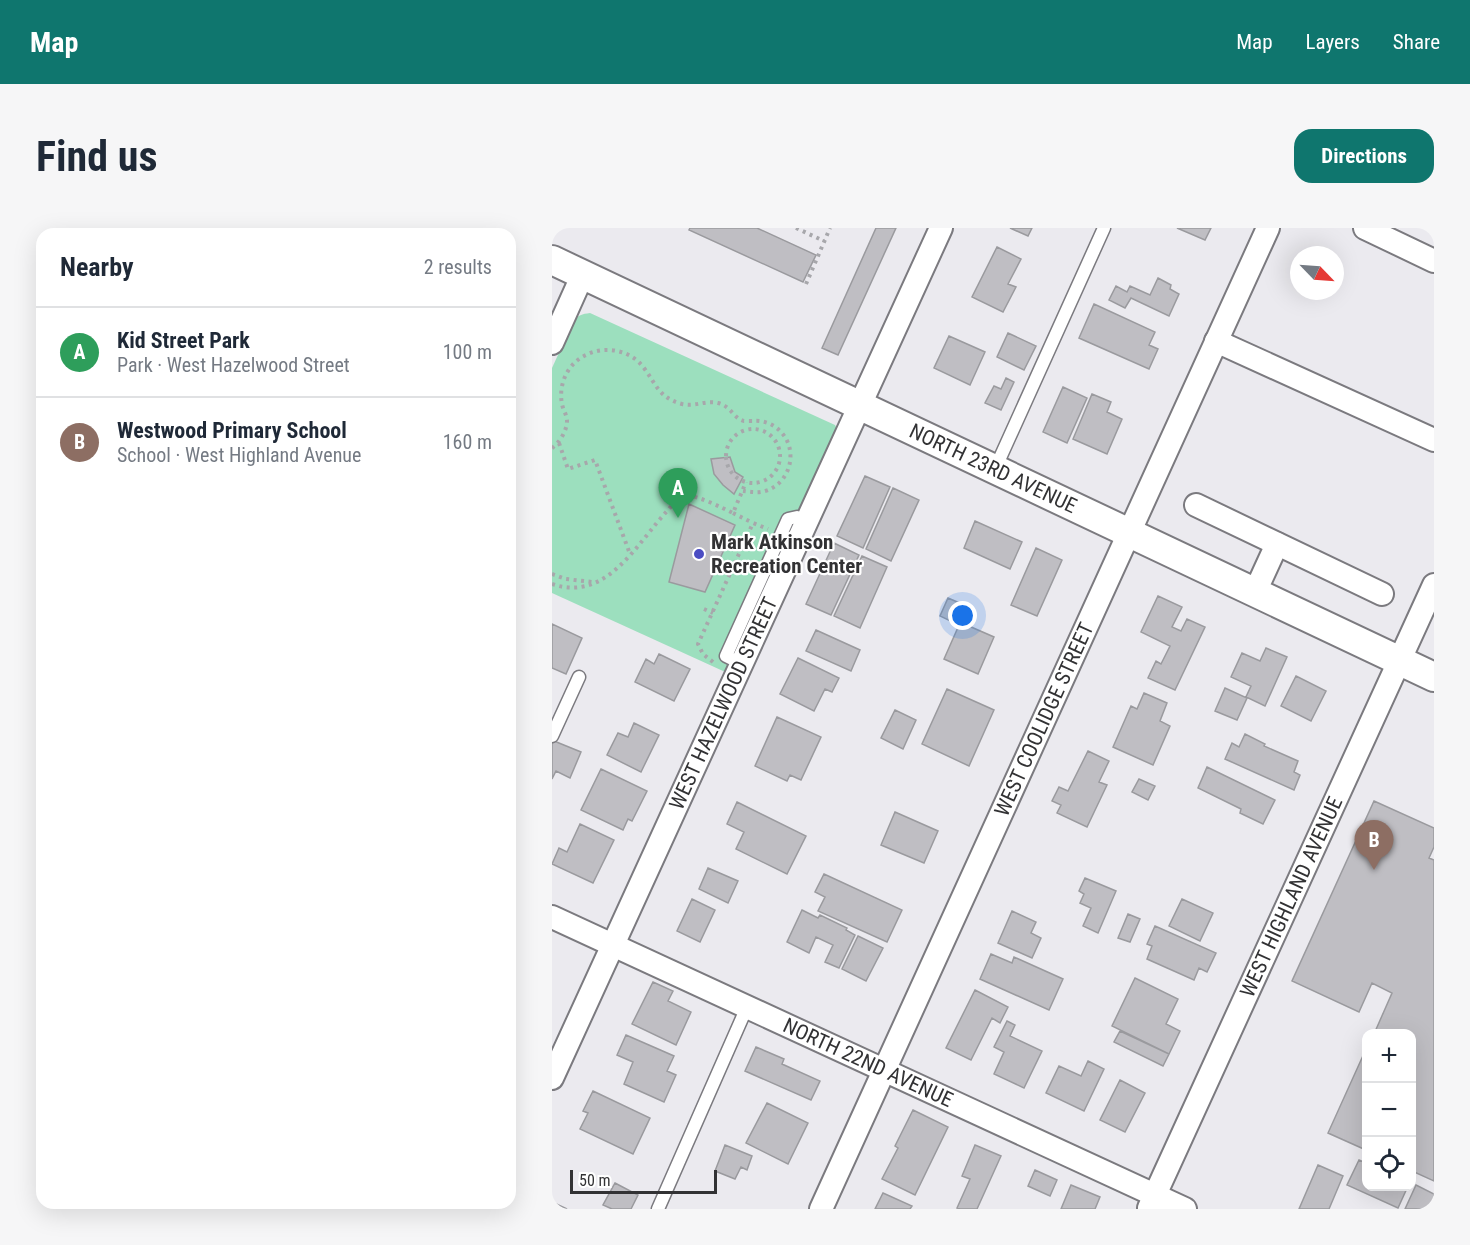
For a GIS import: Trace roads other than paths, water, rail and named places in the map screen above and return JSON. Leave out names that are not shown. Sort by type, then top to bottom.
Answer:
[{"type":"street","name":"WEST HAZELWOOD STREET","points":[[552,1078],[613,945],[730,662],[798,520],[860,406],[941,228]]},
{"type":"street","name":"WEST COOLIDGE STREET","points":[[821,1209],[1268,228]]},
{"type":"street","points":[[1365,228],[1434,261]]},
{"type":"street","name":"NORTH 23RD AVENUE","points":[[552,260],[1434,677]]},
{"type":"street","points":[[552,344],[583,274]]},
{"type":"street","points":[[1216,341],[1434,440]]},
{"type":"street","points":[[1196,505],[1382,594]]},
{"type":"street","points":[[1255,592],[1278,544]]},
{"type":"street","name":"WEST HIGHLAND AVENUE","points":[[1151,1202],[1434,585]]},
{"type":"street","name":"NORTH 22ND AVENUE","points":[[552,917],[884,1070],[1151,1202],[1185,1209]]},
{"type":"lane","points":[[995,469],[1104,228]]},
{"type":"lane","points":[[552,736],[579,677]]},
{"type":"lane","points":[[658,1209],[747,1007]]},
{"type":"place","name":"Kid Street Park","points":[[678,518]]},
{"type":"place","name":"Mark Atkinson Recreation Center","points":[[699,554]]},
{"type":"place","name":"Westwood Primary School","points":[[1374,870]]}]
